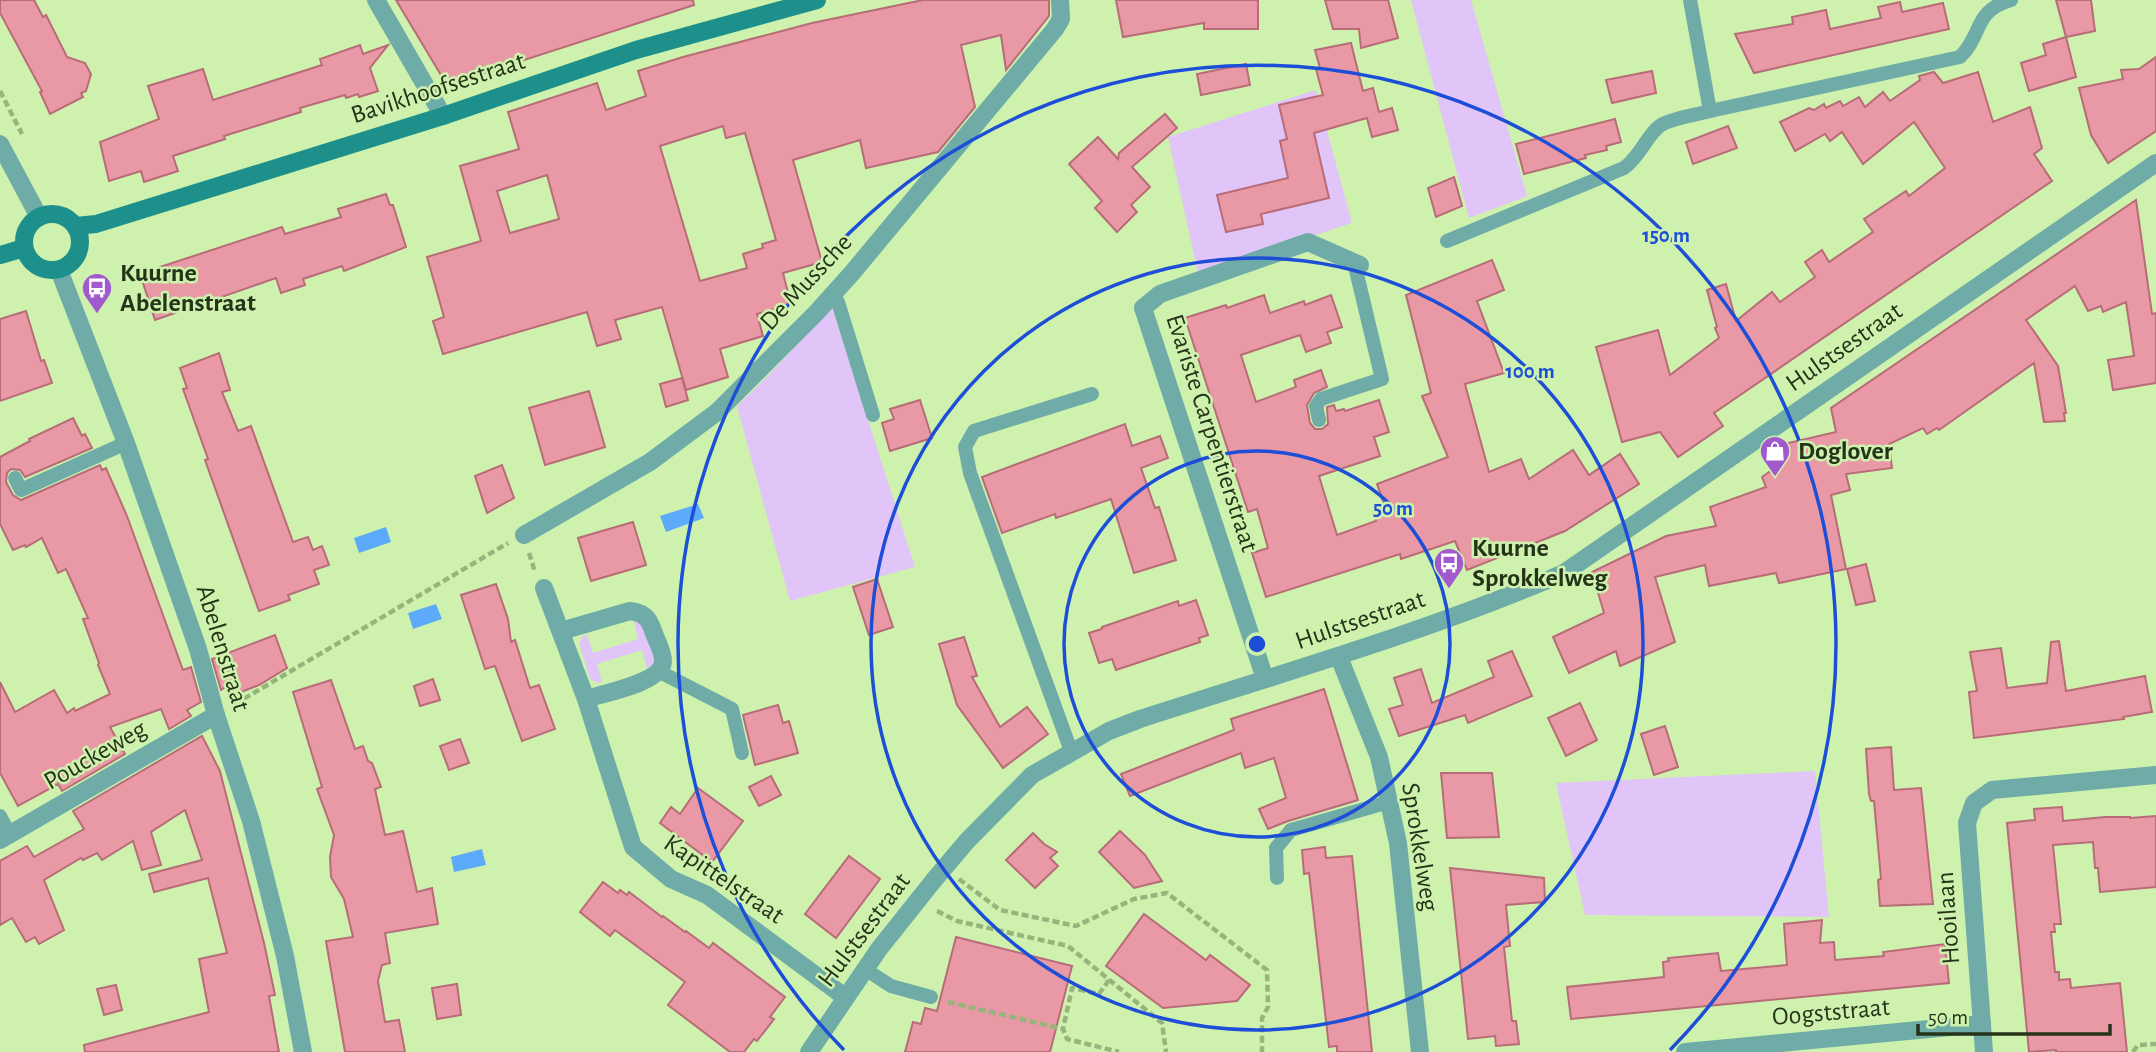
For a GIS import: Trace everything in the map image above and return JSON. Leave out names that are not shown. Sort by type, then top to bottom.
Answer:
[{"type":"street","points":[[376,0],[443,116]]},
{"type":"street","name":"Bavikhoofsestraat","points":[[76,226],[96,224],[443,116],[636,50],[817,0]]},
{"type":"street","name":"De Mussche","points":[[524,535],[650,462],[717,412],[832,295],[902,215],[954,148],[1055,29],[1061,19],[1060,0]]},
{"type":"street","points":[[0,144],[39,217]]},
{"type":"street","name":"Hulstsestraat","points":[[809,1052],[865,969],[944,868],[1032,775],[1071,751],[1130,723],[1265,678],[1339,657],[1522,591],[1564,573],[2156,163]]},
{"type":"street","points":[[49,213],[59,214],[76,226],[81,243],[79,253],[68,266],[59,270],[48,270],[37,266],[29,258],[24,248],[24,236],[29,224],[39,217],[49,213]]},
{"type":"street","name":"Evariste Carpentierstraat","points":[[1265,678],[1143,308],[1160,294],[1308,242],[1357,264]]},
{"type":"street","points":[[0,255],[24,248]]},
{"type":"street","name":"Abelenstraat","points":[[59,270],[126,443],[198,649],[216,715],[251,821],[285,956],[303,1052]]},
{"type":"street","name":"Kapittelstraat","points":[[544,588],[586,699],[633,847],[671,879],[707,895],[845,997]]},
{"type":"street","points":[[561,631],[630,611],[639,612],[650,619],[664,661],[660,672],[649,680],[586,699]]},
{"type":"street","name":"Sprokkelweg","points":[[1339,657],[1379,757],[1398,843],[1420,1052]]},
{"type":"street","name":"Pouckeweg","points":[[5,837],[216,715]]},
{"type":"street","name":"Hooilaan","points":[[1984,1052],[1967,823],[1974,803],[1992,790],[2156,775]]},
{"type":"street","name":"Oogststraat","points":[[1685,1052],[1982,1024]]},
{"type":"lane","points":[[1690,0],[1710,111]]},
{"type":"lane","points":[[1447,241],[1624,168],[1635,160],[1660,126],[1710,111],[1960,57],[1970,47],[1982,19],[1999,4],[2011,0]]},
{"type":"lane","points":[[1319,420],[1316,406],[1321,398],[1382,379],[1357,264]]},
{"type":"lane","points":[[832,295],[838,302],[873,415]]},
{"type":"lane","points":[[1071,751],[970,473],[965,447],[974,430],[1092,394]]},
{"type":"lane","points":[[15,478],[21,490],[126,443]]},
{"type":"lane","points":[[660,672],[732,709],[742,753]]},
{"type":"lane","points":[[1277,878],[1276,848],[1291,830],[1389,802]]},
{"type":"lane","points":[[0,816],[5,837]]},
{"type":"lane","points":[[865,969],[891,986],[931,997]]},
{"type":"path","points":[[216,715],[412,598],[524,535],[538,583],[544,588]]},
{"type":"path","points":[[944,868],[1000,911],[1076,926],[1134,899],[1167,893],[1267,970],[1268,1007],[1262,1018],[1262,1052]]},
{"type":"path","points":[[918,901],[957,921],[1068,946],[1162,1023],[1166,1052]]},
{"type":"path","points":[[1109,980],[1099,994],[1072,988],[1063,1029],[1067,1039],[1119,1052]]},
{"type":"path","points":[[946,1001],[1063,1029]]},
{"type":"path","points":[[2133,1052],[2138,1045],[2156,1044]]},
{"type":"shaded area","points":[[1411,0],[1471,0],[1527,196],[1469,218]]},
{"type":"shaded area","points":[[1316,90],[1352,223],[1198,273],[1168,137]]},
{"type":"shaded area","points":[[832,307],[915,567],[790,601],[737,406]]},
{"type":"shaded area","points":[[634,621],[644,624],[655,660],[651,667],[647,668],[642,650],[597,664],[602,682],[590,679],[579,643],[583,636],[587,635],[593,653],[638,639]]},
{"type":"shaded area","points":[[1815,771],[1829,917],[1585,915],[1556,783]]},
{"type":"water","points":[[698,504],[704,518],[666,532],[660,516]]},
{"type":"water","points":[[386,527],[391,542],[359,553],[354,538]]},
{"type":"water","points":[[436,604],[442,619],[413,629],[408,613]]},
{"type":"water","points":[[482,849],[486,865],[454,872],[451,857]]},
{"type":"building","points":[[0,0],[34,0],[43,17],[46,15],[67,57],[85,63],[91,74],[86,91],[81,93],[83,97],[50,114],[40,92],[42,91],[0,13]]},
{"type":"building","points":[[396,0],[693,0],[694,5],[447,85]]},
{"type":"building","points":[[923,0],[1049,0],[1049,16],[1006,70],[1001,35],[961,45],[975,107],[938,152],[866,168],[860,140],[793,160],[822,262],[783,273],[791,304],[757,314],[763,336],[720,349],[728,377],[686,390],[662,307],[615,320],[621,339],[597,346],[587,312],[443,354],[433,321],[444,317],[427,257],[481,241],[460,166],[519,149],[508,112],[597,83],[606,110],[646,96],[638,71],[812,23]],"holes":[[[723,126],[726,138],[745,133],[776,240],[762,244],[763,248],[743,254],[747,268],[700,281],[660,146]],[[547,175],[559,219],[510,233],[497,191]]]},
{"type":"building","points":[[1116,0],[1258,0],[1258,29],[1204,29],[1204,23],[1123,37]]},
{"type":"building","points":[[1325,0],[1388,0],[1398,38],[1361,48],[1359,29],[1333,29]]},
{"type":"building","points":[[2056,0],[2091,0],[2095,31],[2066,37]]},
{"type":"building","points":[[1900,2],[1902,12],[1943,3],[1949,29],[1754,73],[1735,34],[1793,24],[1792,17],[1826,10],[1830,29],[1881,18],[1878,7]]},
{"type":"building","points":[[2066,37],[2076,77],[2029,91],[2021,63],[2046,55],[2043,44]]},
{"type":"building","points":[[1351,43],[1363,91],[1373,88],[1379,112],[1392,108],[1398,130],[1372,137],[1367,118],[1314,133],[1329,198],[1261,214],[1263,224],[1226,232],[1217,195],[1288,178],[1280,141],[1287,139],[1279,105],[1323,95],[1316,69],[1320,68],[1315,50]]},
{"type":"building","points":[[360,45],[363,54],[388,45],[370,68],[378,91],[359,97],[358,94],[346,98],[345,95],[300,108],[301,112],[224,136],[225,139],[173,156],[178,171],[144,182],[141,171],[109,181],[100,142],[159,119],[148,86],[203,69],[213,100],[322,65],[320,59]]},
{"type":"building","points":[[2156,57],[2156,131],[2108,163],[2091,135],[2079,88],[2123,79],[2121,70],[2139,69]]},
{"type":"building","points":[[1246,64],[1250,85],[1201,95],[1197,74]]},
{"type":"building","points":[[1652,71],[1656,93],[1612,103],[1606,80]]},
{"type":"building","points":[[1934,72],[1943,83],[1978,72],[1993,122],[2030,107],[2042,148],[2034,154],[2052,181],[1714,413],[1723,426],[1678,457],[1660,432],[1622,442],[1596,347],[1658,330],[1670,375],[1719,338],[1707,290],[1726,284],[1736,321],[1772,292],[1780,302],[1815,277],[1805,262],[1822,250],[1829,262],[1873,232],[1864,219],[1906,191],[1909,196],[1945,168],[1914,122],[1863,164],[1842,132],[1830,141],[1825,134],[1795,151],[1780,122],[1809,108],[1814,110],[1824,104],[1826,108],[1840,101],[1843,106],[1859,97],[1865,107],[1883,92],[1890,101],[1920,80],[1919,76]]},
{"type":"building","points":[[1165,114],[1177,128],[1132,167],[1150,187],[1131,205],[1137,212],[1117,232],[1095,208],[1102,201],[1069,164],[1098,137],[1118,159],[1119,153]]},
{"type":"building","points":[[1615,119],[1621,142],[1606,146],[1607,150],[1585,155],[1586,158],[1524,174],[1516,144]]},
{"type":"building","points":[[1728,126],[1737,148],[1693,164],[1686,142]]},
{"type":"building","points":[[1454,177],[1462,206],[1436,217],[1428,188]]},
{"type":"building","points":[[386,194],[390,205],[393,205],[406,247],[344,271],[342,266],[303,279],[305,285],[281,293],[276,278],[155,320],[142,280],[156,276],[154,269],[282,227],[285,234],[341,217],[338,209]]},
{"type":"building","points":[[2136,200],[2152,314],[2156,313],[2156,383],[2113,390],[2108,360],[2134,356],[2126,302],[2103,312],[2101,306],[2088,311],[2075,286],[2026,320],[2058,366],[2065,421],[2044,422],[2034,363],[1939,430],[1937,428],[1927,434],[1923,428],[1889,444],[1892,468],[1846,474],[1850,490],[1831,495],[1846,569],[1779,583],[1776,573],[1709,586],[1705,565],[1655,577],[1675,642],[1620,666],[1616,651],[1569,673],[1553,637],[1604,613],[1592,572],[1666,536],[1716,526],[1710,507],[1766,487],[1762,477],[1783,462],[1780,445],[1836,432],[1831,408]]},
{"type":"building","points":[[1492,260],[1504,290],[1477,301],[1504,373],[1465,384],[1489,472],[1521,459],[1529,479],[1573,450],[1589,475],[1620,454],[1639,484],[1565,531],[1467,570],[1455,541],[1401,559],[1400,554],[1266,597],[1252,553],[1268,548],[1257,509],[1248,512],[1185,318],[1226,305],[1227,308],[1264,295],[1270,313],[1304,301],[1305,305],[1331,295],[1342,327],[1327,332],[1331,343],[1306,352],[1300,335],[1241,355],[1256,402],[1296,387],[1294,380],[1321,370],[1327,387],[1314,393],[1307,405],[1310,423],[1315,429],[1322,429],[1328,424],[1327,407],[1334,405],[1336,411],[1345,411],[1379,400],[1389,432],[1374,437],[1380,456],[1319,476],[1337,535],[1376,521],[1373,511],[1385,507],[1377,484],[1448,457],[1422,396],[1431,393],[1406,295]]},
{"type":"building","points":[[26,311],[41,361],[44,360],[52,383],[0,401],[0,319]]},
{"type":"building","points":[[219,353],[230,390],[222,392],[238,431],[251,426],[293,542],[308,537],[313,550],[322,546],[329,565],[314,570],[319,584],[288,595],[290,600],[259,611],[205,460],[208,459],[183,389],[187,388],[180,368]]},
{"type":"building","points":[[682,378],[688,400],[666,407],[660,384]]},
{"type":"building","points":[[589,391],[605,447],[545,465],[529,408]]},
{"type":"building","points":[[920,400],[932,438],[890,451],[882,423],[894,419],[890,409]]},
{"type":"building","points":[[73,418],[92,448],[25,477],[20,470],[11,469],[7,473],[6,482],[13,495],[21,500],[100,465],[102,470],[106,468],[127,516],[183,670],[191,667],[201,702],[187,710],[191,716],[169,729],[161,709],[110,727],[125,754],[62,791],[58,784],[18,806],[0,773],[0,682],[15,712],[54,690],[67,713],[110,694],[83,619],[88,618],[66,569],[58,573],[42,538],[26,547],[25,545],[13,550],[0,524],[0,457],[30,441],[29,439]]},
{"type":"building","points":[[1125,424],[1132,446],[1160,436],[1168,458],[1141,468],[1155,508],[1159,507],[1176,560],[1134,573],[1111,499],[1056,518],[1055,514],[1002,533],[982,477]]},
{"type":"building","points":[[502,465],[514,498],[487,513],[475,476]]},
{"type":"building","points":[[633,522],[646,565],[591,581],[578,538]]},
{"type":"building","points":[[1866,564],[1875,601],[1856,605],[1847,569]]},
{"type":"building","points":[[877,579],[893,627],[869,635],[853,587]]},
{"type":"building","points":[[496,584],[508,619],[511,642],[515,640],[530,688],[539,685],[555,729],[522,741],[495,666],[485,669],[461,595]]},
{"type":"building","points":[[1196,600],[1208,635],[1199,638],[1200,642],[1116,670],[1112,659],[1099,663],[1089,633],[1178,601],[1179,606]]},
{"type":"building","points":[[275,635],[287,668],[259,685],[231,696],[227,686],[221,690],[212,659]]},
{"type":"building","points":[[964,637],[977,676],[972,677],[1000,727],[1027,707],[1048,734],[1003,768],[957,705],[939,644]]},
{"type":"building","points":[[2059,641],[2066,691],[2145,676],[2152,712],[2123,717],[2124,719],[1974,738],[1969,692],[1977,691],[1970,652],[2001,648],[2007,688],[2047,683],[2051,642]]},
{"type":"building","points":[[1512,651],[1532,696],[1468,723],[1465,715],[1399,736],[1389,709],[1403,705],[1394,678],[1421,669],[1432,703],[1494,677],[1488,661]]},
{"type":"building","points":[[433,679],[440,700],[420,706],[414,686]]},
{"type":"building","points":[[331,680],[355,749],[363,746],[381,787],[375,789],[385,835],[403,831],[417,892],[432,888],[438,924],[385,933],[390,963],[382,965],[378,981],[385,1022],[399,1020],[405,1052],[345,1052],[326,941],[353,937],[344,899],[331,877],[330,857],[334,835],[317,789],[322,787],[293,692]]},
{"type":"building","points":[[1324,689],[1358,800],[1268,829],[1259,809],[1286,798],[1274,758],[1245,768],[1241,753],[1130,796],[1121,774],[1234,730],[1231,719]]},
{"type":"building","points":[[1580,703],[1597,740],[1566,756],[1548,718]]},
{"type":"building","points":[[778,705],[783,723],[789,721],[798,753],[755,765],[743,715]]},
{"type":"building","points":[[1665,726],[1678,767],[1654,775],[1641,734]]},
{"type":"building","points":[[202,736],[220,771],[264,943],[275,995],[269,996],[279,1052],[85,1052],[84,1045],[209,1012],[199,959],[227,953],[208,878],[154,892],[149,874],[202,860],[185,810],[151,832],[161,865],[142,870],[133,841],[102,860],[97,853],[83,860],[81,858],[44,880],[64,930],[39,944],[35,937],[26,942],[12,918],[0,925],[0,861],[27,846],[34,857],[84,829],[73,811]]},
{"type":"building","points":[[460,739],[469,763],[449,770],[440,746]]},
{"type":"building","points":[[1891,747],[1894,790],[1921,788],[1933,904],[1880,906],[1878,880],[1881,879],[1874,801],[1871,801],[1869,794],[1866,749]]},
{"type":"building","points":[[1441,773],[1492,773],[1499,837],[1447,838]]},
{"type":"building","points":[[771,776],[781,795],[759,806],[749,787]]},
{"type":"building","points":[[698,788],[743,821],[712,862],[660,823],[671,807],[680,814]]},
{"type":"building","points":[[2062,807],[2063,821],[2156,816],[2156,887],[2100,892],[2093,842],[2053,845],[2061,924],[2054,924],[2055,932],[2051,932],[2055,972],[2059,972],[2059,980],[2070,979],[2071,988],[2120,983],[2127,1052],[2029,1052],[2007,823],[2035,820],[2034,809]]},
{"type":"building","points":[[1120,831],[1145,855],[1162,881],[1134,888],[1099,852]]},
{"type":"building","points":[[1033,833],[1057,852],[1050,858],[1058,866],[1035,888],[1006,860]]},
{"type":"building","points":[[1325,847],[1326,858],[1352,856],[1372,1052],[1337,1052],[1337,1046],[1329,1047],[1309,873],[1304,874],[1302,850]]},
{"type":"building","points":[[849,856],[880,879],[836,938],[805,914]]},
{"type":"building","points":[[1450,868],[1544,878],[1545,902],[1506,905],[1510,946],[1504,947],[1512,1021],[1516,1021],[1519,1044],[1496,1046],[1495,1036],[1468,1039]]},
{"type":"building","points":[[603,882],[618,893],[620,890],[627,895],[629,892],[709,948],[713,943],[785,997],[770,1017],[774,1019],[757,1041],[754,1039],[744,1052],[730,1052],[668,1005],[685,982],[615,930],[610,936],[580,912]]},
{"type":"building","points":[[1144,914],[1206,960],[1210,955],[1250,985],[1237,1001],[1163,1008],[1106,966]]},
{"type":"building","points":[[1822,920],[1820,943],[1834,942],[1835,960],[1884,956],[1883,952],[1945,944],[1949,983],[1571,1019],[1567,987],[1664,977],[1663,962],[1669,961],[1668,958],[1718,953],[1721,971],[1787,965],[1784,924]]},
{"type":"building","points":[[956,937],[1072,966],[1050,1052],[905,1052],[913,1022],[921,1024],[925,1008],[937,1011]]},
{"type":"building","points":[[457,984],[461,1015],[437,1019],[432,988]]},
{"type":"building","points":[[116,985],[122,1010],[104,1015],[97,989]]},
{"type":"place","name":"Kuurne Abelenstraat","points":[[97,315]]},
{"type":"place","name":"Doglover","points":[[1775,478]]},
{"type":"place","name":"Kuurne Sprokkelweg","points":[[1449,590]]}]
